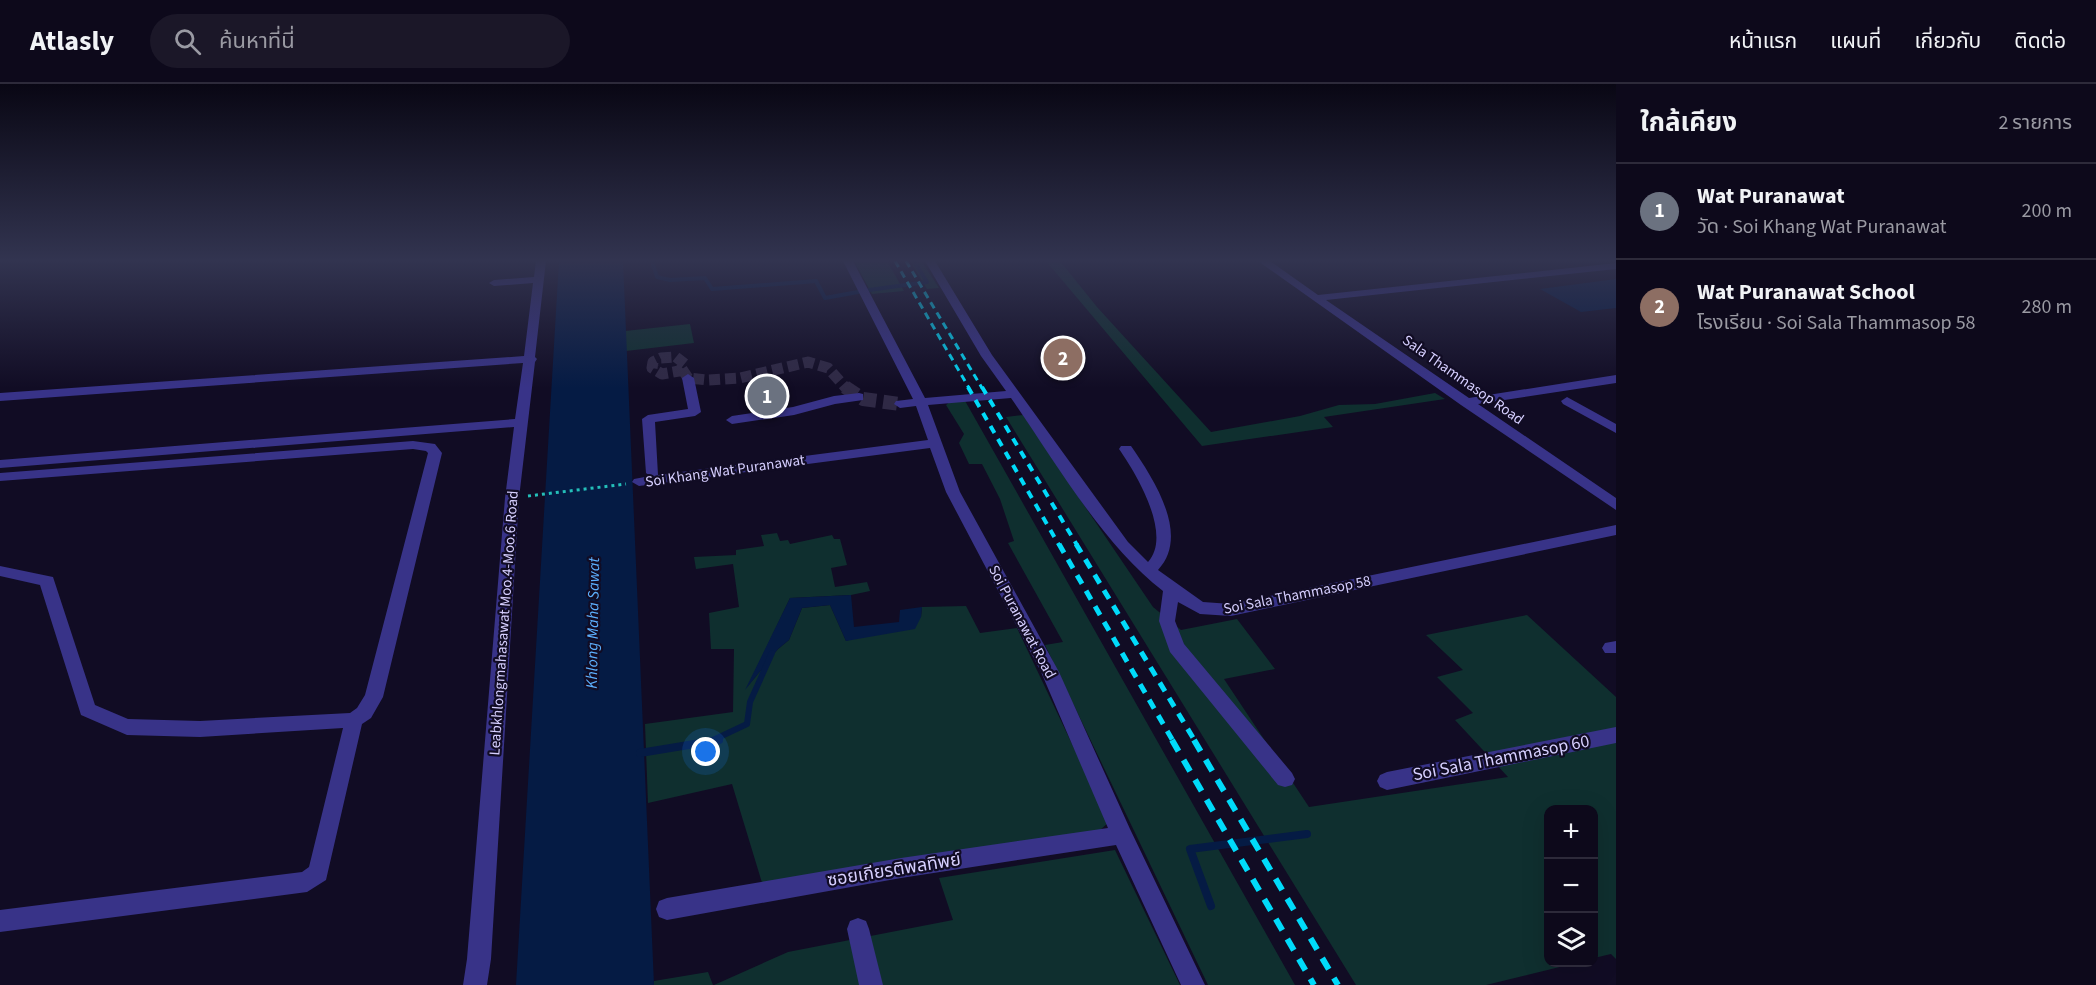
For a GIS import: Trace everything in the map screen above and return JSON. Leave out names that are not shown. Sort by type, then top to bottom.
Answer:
[{"type":"street","name":"Leabkhlongmahasawat Moo.4-Moo.6 Road","points":[[475,985],[519,497],[523,423],[537,303]]},
{"type":"street","name":"Soi Puranawat Road","points":[[870,303],[921,403],[937,443],[952,492],[1050,672],[1122,835],[1193,985]]},
{"type":"street","name":"Soi Sala Thammasop 58","points":[[953,303],[1014,394],[1123,546],[1171,590],[1200,608],[1231,610],[1616,530]]},
{"type":"street","name":"Sala Thammasop Road","points":[[1322,303],[1616,505]]},
{"type":"street","points":[[0,397],[531,359]]},
{"type":"street","points":[[653,473],[648,419],[695,412],[688,378]]},
{"type":"street","points":[[1466,402],[1616,379]]},
{"type":"street","points":[[900,404],[1014,394]]},
{"type":"street","points":[[732,420],[794,411],[834,400],[859,398]]},
{"type":"street","points":[[1567,401],[1616,429]]},
{"type":"street","points":[[0,464],[523,423]]},
{"type":"street","name":"Soi Khang Wat Puranawat","points":[[639,482],[937,443]]},
{"type":"street","points":[[0,477],[412,445],[430,447],[435,453],[374,697],[363,713],[354,720],[200,729],[128,727],[87,710],[47,581],[0,571]]},
{"type":"street","points":[[1126,449],[1150,489],[1163,535],[1162,554],[1148,571]]},
{"type":"street","points":[[1171,590],[1167,621],[1176,647],[1285,779]]},
{"type":"street","points":[[0,921],[307,882],[318,873],[354,720]]},
{"type":"street","name":"Soi Sala Thammasop 60","points":[[1387,782],[1616,735]]},
{"type":"street","name":"ซอยเกียรติพลทิพย์","points":[[667,909],[901,868],[1122,835]]},
{"type":"street","points":[[858,928],[871,985]]},
{"type":"path","name":"Soi Khang Wat Puranawat","points":[[519,497],[639,482]]},
{"type":"green space","points":[[1081,303],[1094,303],[1211,432],[1300,416],[1339,405],[1375,404],[1435,393],[1445,399],[1324,417],[1333,427],[1202,446]]},
{"type":"green space","points":[[690,324],[694,343],[626,351],[625,331]]},
{"type":"green space","points":[[964,399],[1295,985],[1208,985],[1045,645],[1063,642],[1008,543],[1014,541],[1000,499],[982,464],[969,464],[959,443],[964,434],[946,405],[952,400]]},
{"type":"green space","points":[[1023,415],[1153,607],[1181,630],[1237,619],[1275,669],[1224,679],[1309,807],[1508,777],[1455,720],[1473,713],[1437,677],[1463,670],[1426,635],[1527,615],[1616,697],[1616,959],[1611,954],[1598,957],[1598,805],[1544,805],[1544,967],[1560,967],[1486,985],[1356,985],[1006,417]]},
{"type":"green space","points":[[777,533],[780,541],[788,540],[790,544],[832,535],[834,539],[840,539],[847,565],[831,568],[835,587],[867,582],[870,591],[851,595],[790,598],[748,686],[778,649],[789,640],[802,608],[830,605],[846,641],[921,617],[922,607],[966,606],[980,633],[1017,628],[1109,822],[1099,831],[763,886],[732,784],[648,803],[645,724],[733,712],[734,649],[711,649],[709,613],[739,607],[733,564],[696,569],[694,557],[736,555],[736,550],[764,546],[761,535]]},
{"type":"green space","points":[[1115,850],[1180,985],[714,985],[788,952],[953,920],[939,878]]},
{"type":"green space","points":[[708,972],[713,985],[654,985],[654,981]]},
{"type":"water","name":"Khlong Maha Sawat","points":[[557,303],[625,303],[654,985],[516,985]]},
{"type":"water","points":[[1565,303],[1616,303],[1616,308],[1581,312]]},
{"type":"water","points":[[851,595],[854,627],[899,622],[900,610],[922,607],[921,617],[915,629],[846,641],[830,605],[802,608],[789,640],[778,649],[745,690],[790,598]]},
{"type":"waterway","points":[[711,741],[747,724],[750,702],[772,653]]},
{"type":"waterway","points":[[640,753],[719,740]]},
{"type":"waterway","points":[[1211,906],[1190,849],[1307,834]]},
{"type":"tunnel","points":[[676,357],[685,364],[679,371],[662,374],[652,368],[653,362],[661,358],[676,357]]},
{"type":"tunnel","points":[[682,369],[688,378],[708,380],[740,378],[808,362],[828,368],[845,387]]},
{"type":"tunnel","points":[[845,387],[863,399],[900,404]]},
{"type":"railway","points":[[919,303],[969,388]]},
{"type":"railway","points":[[931,303],[982,388]]},
{"type":"railway","points":[[968,387],[1059,545]]},
{"type":"railway","points":[[982,387],[1077,545]]},
{"type":"railway","points":[[1059,544],[1173,741]]},
{"type":"railway","points":[[1076,544],[1195,741]]},
{"type":"railway","points":[[1172,740],[1314,985]]},
{"type":"railway","points":[[1194,740],[1338,985]]},
{"type":"place","name":"Wat Puranawat School","points":[[1063,358]]},
{"type":"place","name":"Wat Puranawat","points":[[767,396]]}]
